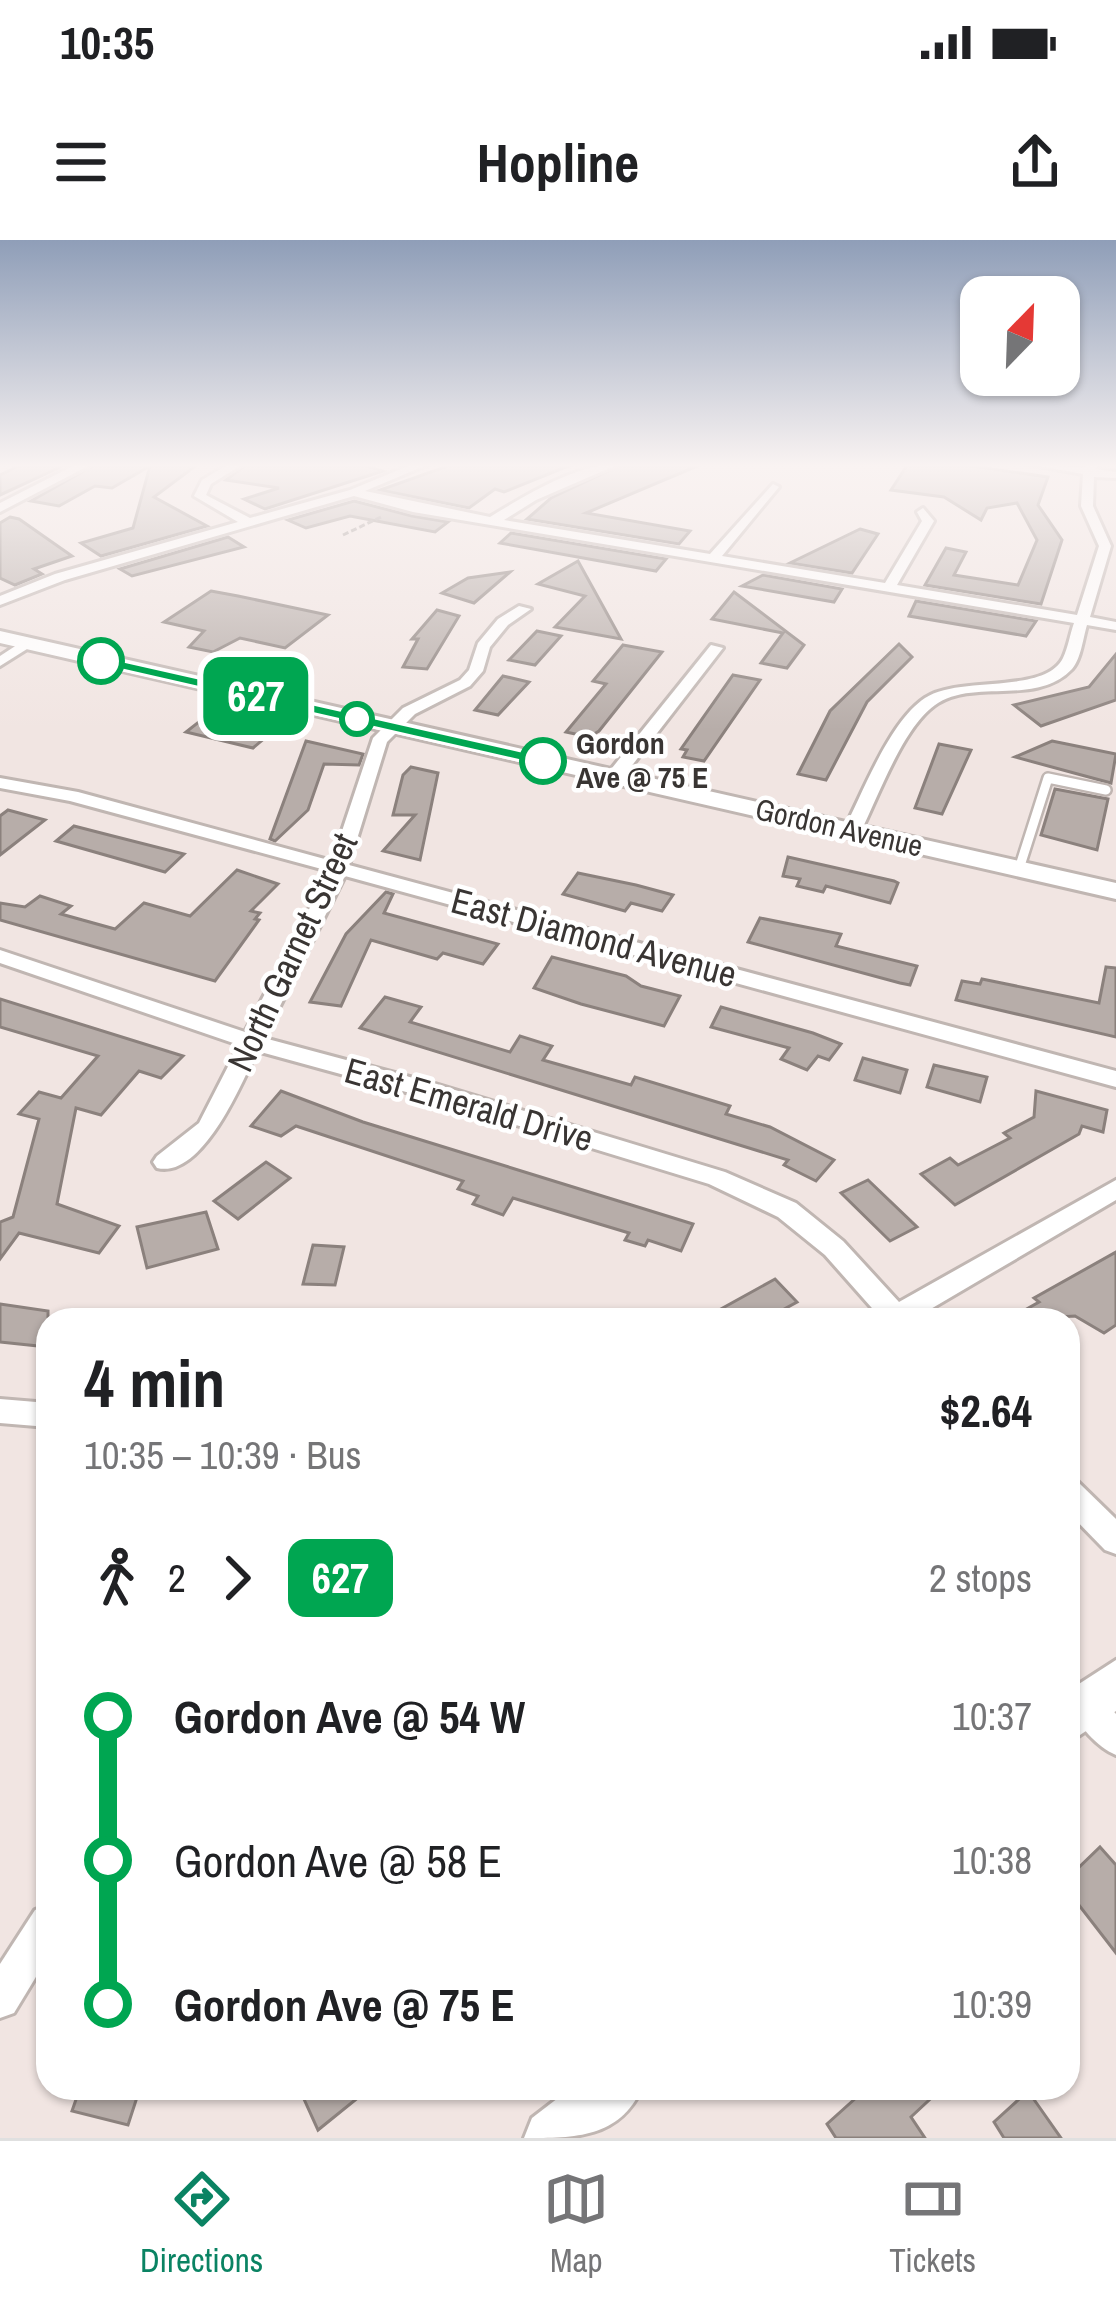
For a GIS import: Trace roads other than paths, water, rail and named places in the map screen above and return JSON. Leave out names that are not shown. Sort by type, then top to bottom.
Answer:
[{"type":"main road","name":"Gordon Avenue","points":[[0,637],[1116,891]]},
{"type":"street","points":[[0,601],[60,577],[145,553]]},
{"type":"street","points":[[677,553],[1116,626]]},
{"type":"street","points":[[714,559],[719,553]]},
{"type":"street","points":[[889,588],[910,553]]},
{"type":"street","points":[[852,831],[915,713],[933,698],[1055,677],[1067,665],[1103,553]]},
{"type":"street","points":[[393,727],[409,711],[465,683],[476,671],[483,646],[503,622],[524,609]]},
{"type":"street","points":[[0,662],[28,644]]},
{"type":"street","points":[[614,777],[716,648]]},
{"type":"street","name":"North Garnet Street","points":[[165,1162],[208,1128],[339,869],[379,741],[393,727]]},
{"type":"street","name":"East Diamond Avenue","points":[[0,783],[72,796],[1116,1079]]},
{"type":"street","name":"East Emerald Drive","points":[[0,956],[251,1042],[717,1178],[787,1210],[834,1248],[886,1308]]},
{"type":"street","points":[[914,1308],[1116,1189]]},
{"type":"street","points":[[0,1411],[36,1414]]},
{"type":"street","points":[[1080,1504],[1116,1540]]},
{"type":"street","points":[[0,2000],[36,1942]]},
{"type":"street","points":[[552,2138],[600,2100]]},
{"type":"lane","points":[[1019,869],[1048,778],[1106,790]]},
{"type":"place","name":"Gordon Ave @ 75 E","points":[[543,761]]}]
